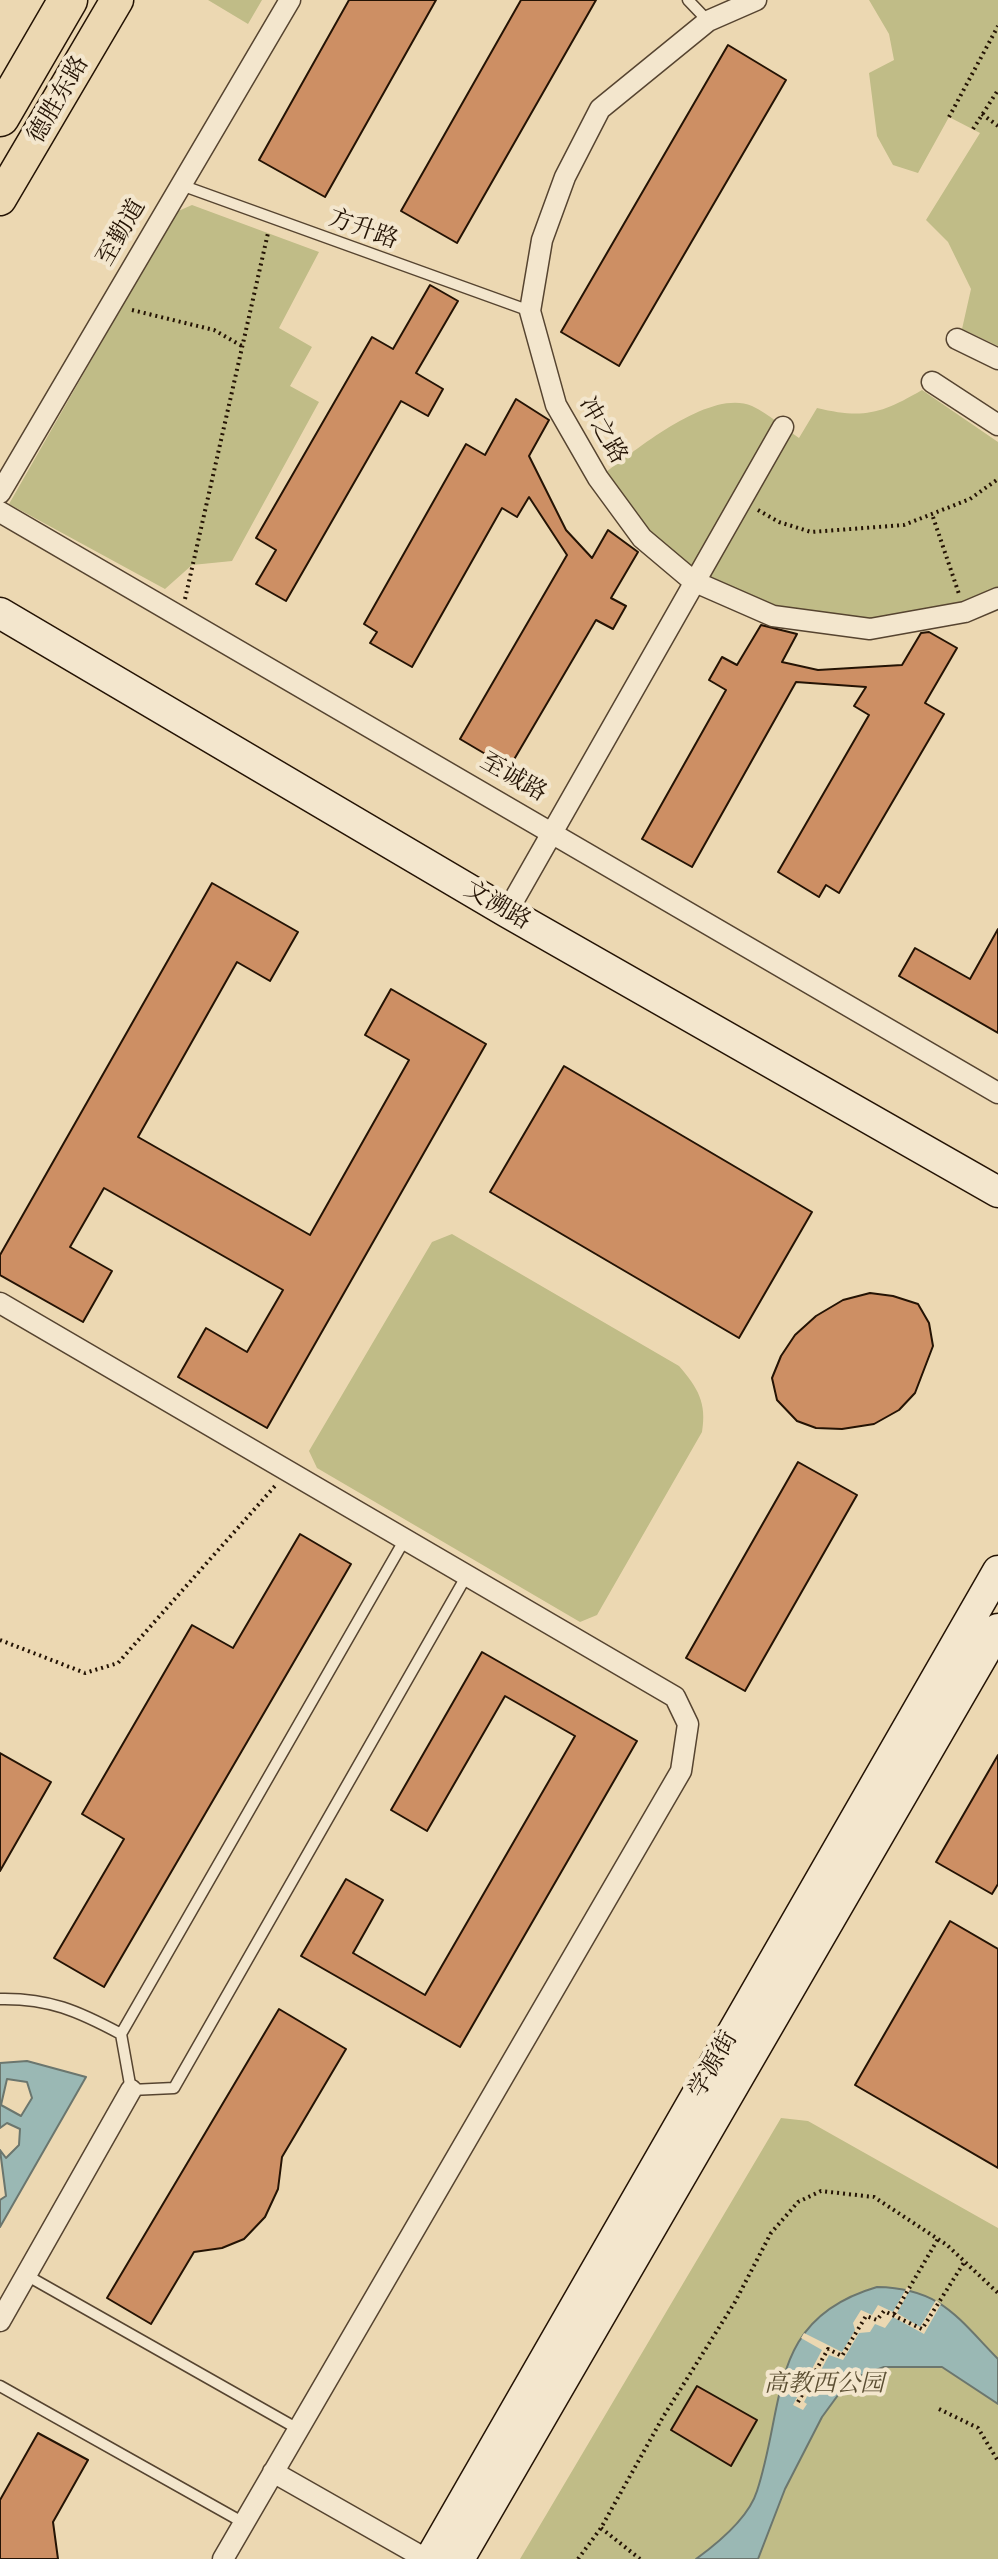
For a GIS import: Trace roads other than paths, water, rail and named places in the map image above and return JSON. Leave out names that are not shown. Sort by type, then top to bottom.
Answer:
[{"type":"highway","points":[[0,117],[68,0]]},
{"type":"main road","points":[[5,191],[86,0]]},
{"type":"main road","name":"德胜东路","points":[[5,191],[117,0]]},
{"type":"main road","name":"文溯路","points":[[0,613],[507,912],[998,1192]]},
{"type":"main road","name":"学源街","points":[[428,2559],[998,1571]]},
{"type":"main road","name":"学源街","points":[[459,2559],[998,1629]]},
{"type":"street","name":"至勤道","points":[[0,493],[290,0]]},
{"type":"street","name":"冲之路","points":[[756,0],[708,21],[600,109],[565,177],[542,240],[530,311],[556,405],[598,478],[642,538],[693,581],[773,616],[870,629],[965,612],[998,598]]},
{"type":"street","points":[[957,339],[998,359]]},
{"type":"street","points":[[932,382],[998,425]]},
{"type":"street","points":[[507,912],[783,427]]},
{"type":"street","name":"至诚路","points":[[0,512],[553,831],[998,1093]]},
{"type":"street","points":[[0,1303],[675,1697],[688,1724],[681,1771],[223,2559]]},
{"type":"street","points":[[0,2321],[131,2090]]},
{"type":"street","points":[[273,2472],[428,2559]]},
{"type":"lane","points":[[688,0],[708,21]]},
{"type":"lane","name":"方升路","points":[[181,185],[530,311]]},
{"type":"lane","points":[[405,1539],[121,2034],[131,2090],[174,2088],[467,1575]]},
{"type":"lane","points":[[0,1999],[27,1998],[70,2007],[121,2034]]},
{"type":"lane","points":[[26,2275],[298,2429]]},
{"type":"lane","points":[[0,2386],[244,2523]]},
{"type":"water","points":[[27,2061],[86,2077],[0,2227],[0,2200],[6,2196],[0,2150],[6,2158],[19,2145],[20,2129],[7,2123],[0,2128],[0,2063]],"holes":[[[7,2079],[27,2082],[32,2098],[21,2116],[1,2105]]]},
{"type":"water","points":[[877,2287],[917,2293],[932,2299],[958,2318],[998,2359],[998,2404],[942,2367],[884,2367],[849,2380],[822,2417],[785,2489],[758,2559],[696,2559],[732,2529],[753,2501],[779,2396],[798,2342],[816,2320],[841,2301]]},
{"type":"park label","name":"高教西公园","points":[[824,2385]]}]
